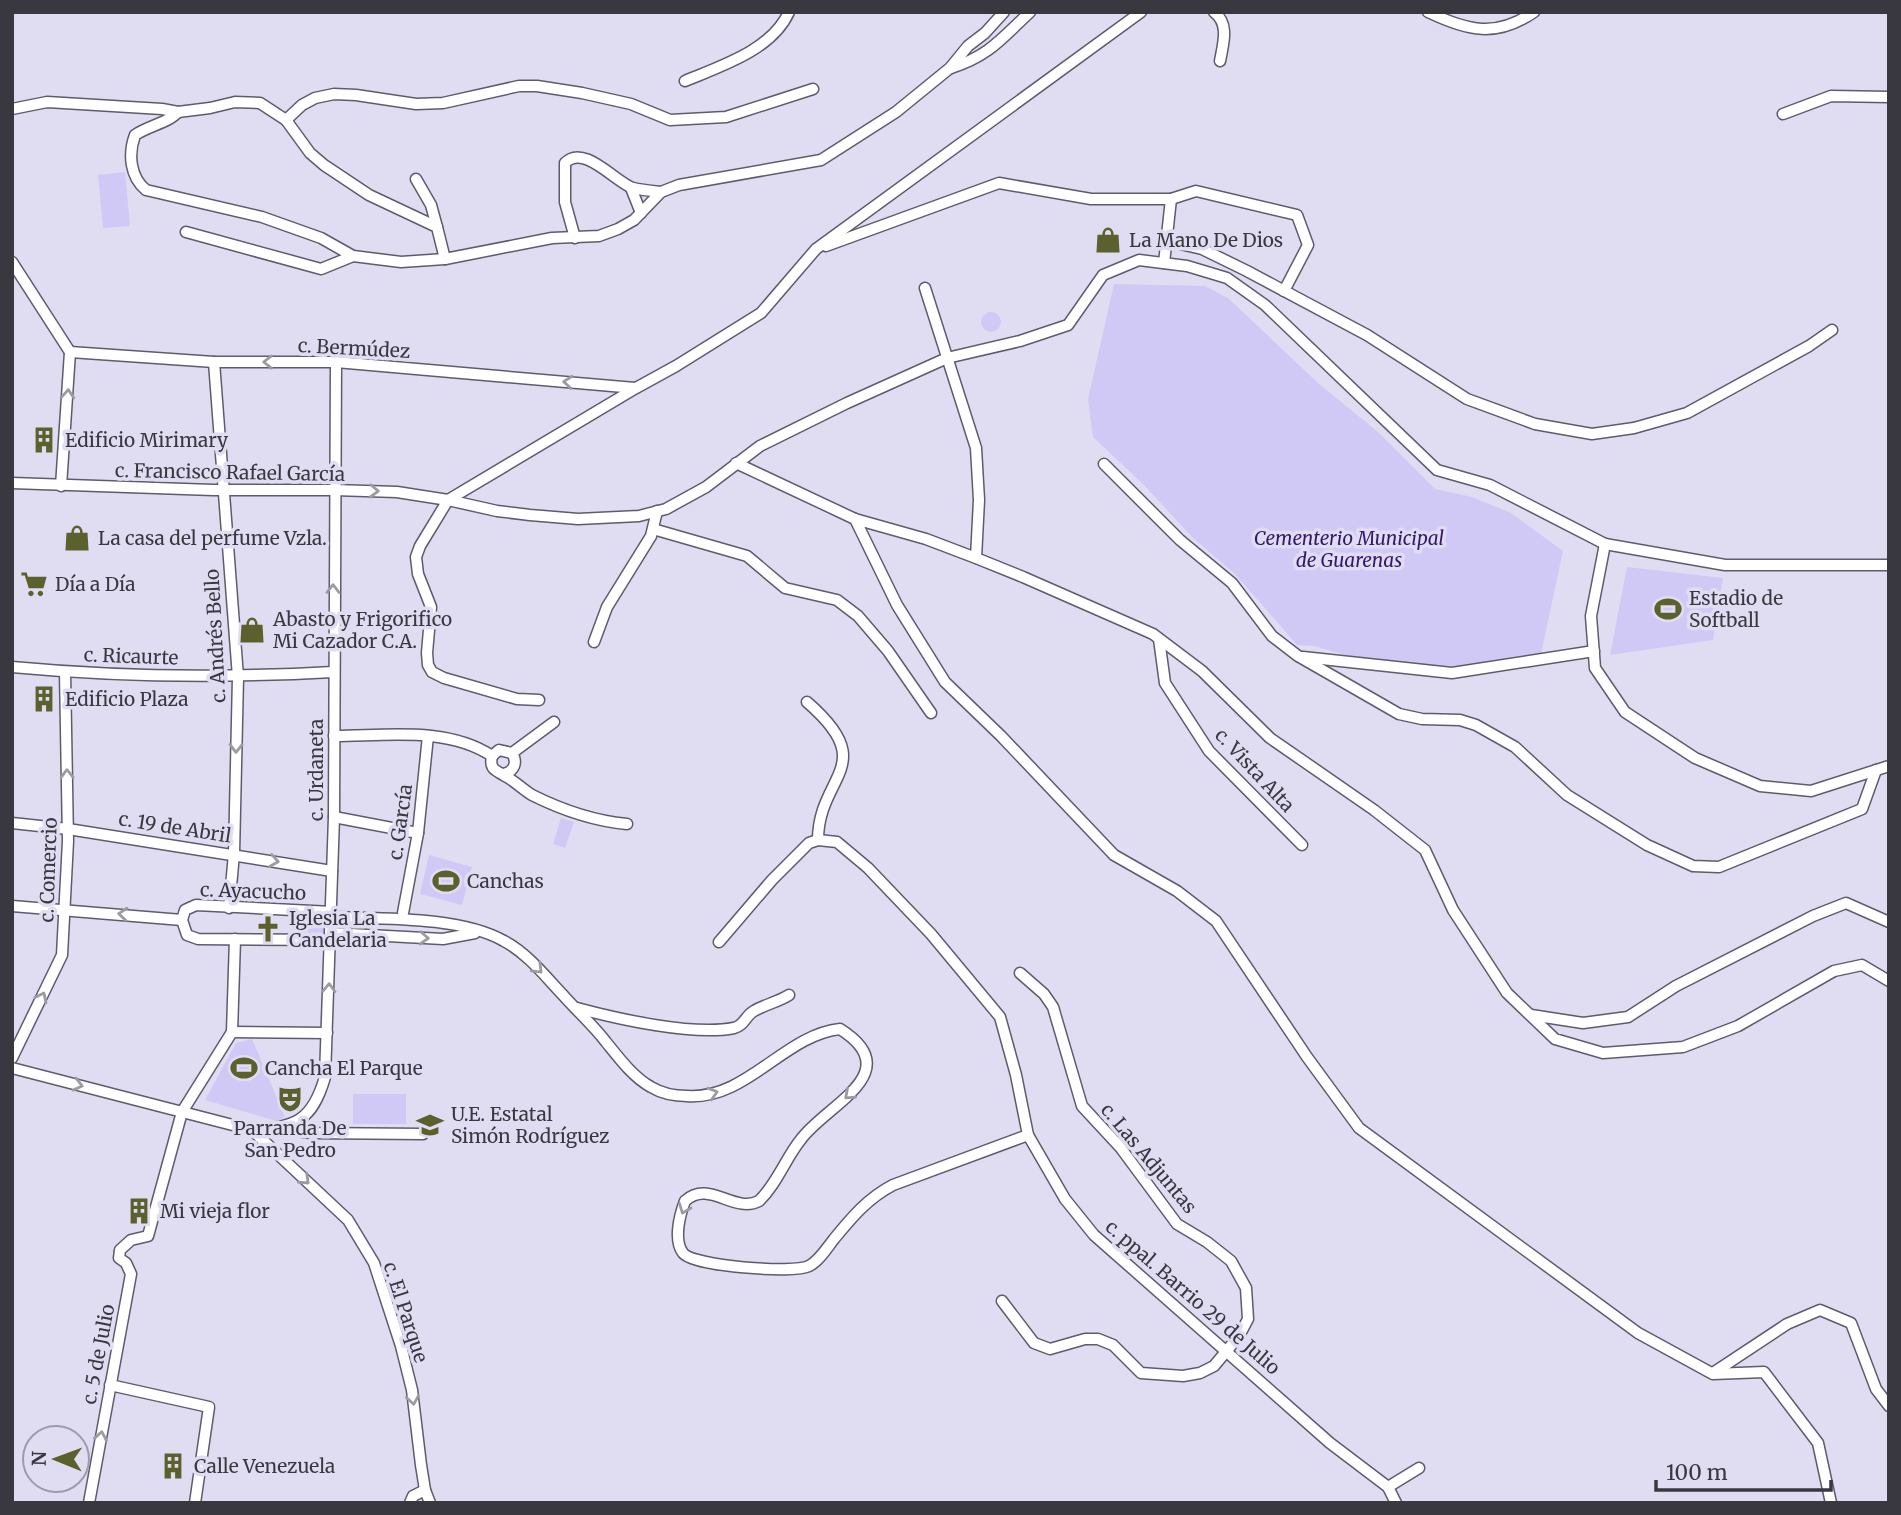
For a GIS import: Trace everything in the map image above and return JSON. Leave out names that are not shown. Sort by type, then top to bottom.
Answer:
[{"type":"street","points":[[685,82],[726,64],[761,44],[780,28],[789,12]]},
{"type":"street","points":[[178,112],[170,119],[160,121],[135,135],[131,156],[139,184],[146,190],[261,217],[321,238],[352,256],[401,262],[445,259],[552,238],[599,236],[618,229],[641,213],[661,192],[679,185],[821,160],[896,112],[950,68],[968,46],[1004,12]]},
{"type":"street","points":[[950,68],[975,60],[990,50],[1030,12]]},
{"type":"street","points":[[539,700],[517,699],[444,678],[432,672],[428,665],[431,607],[418,573],[416,557],[448,500],[761,313],[816,249],[1141,12]]},
{"type":"street","points":[[1214,12],[1219,16],[1224,31],[1220,61]]},
{"type":"street","points":[[1428,12],[1447,21],[1485,31],[1504,28],[1534,12]]},
{"type":"street","points":[[286,120],[302,105],[315,98],[334,94],[415,104],[443,103],[519,86],[537,86],[631,104],[670,120],[726,117],[813,89]]},
{"type":"street","points":[[1783,114],[1830,96],[1889,97]]},
{"type":"street","points":[[12,108],[47,102],[162,108],[178,112],[235,102],[260,103],[286,120],[310,153],[324,165],[369,195],[437,227]]},
{"type":"street","points":[[575,238],[565,202],[567,159],[592,162],[631,188],[661,192]]},
{"type":"street","points":[[416,179],[430,205],[445,259]]},
{"type":"street","points":[[816,249],[999,183],[1091,199],[1171,198],[1196,191],[1297,215],[1308,245],[1284,291]]},
{"type":"street","points":[[631,188],[641,213]]},
{"type":"street","points":[[1164,263],[1171,198]]},
{"type":"street","points":[[186,232],[321,269],[352,256]]},
{"type":"street","points":[[1167,242],[1202,249],[1284,291],[1367,335],[1467,398],[1535,424],[1592,434],[1634,428],[1687,412],[1809,346],[1832,330]]},
{"type":"street","name":"c. Francisco Rafael García","points":[[12,483],[397,492],[497,511],[578,519],[639,516],[657,511],[706,487],[760,446],[947,358],[1020,341],[1068,325],[1102,275],[1139,260],[1187,266],[1227,278],[1265,305],[1437,470],[1490,485],[1605,544],[1725,565],[1889,565]]},
{"type":"street","points":[[12,262],[70,352],[61,486]]},
{"type":"street","points":[[925,288],[976,448],[979,500],[976,558]]},
{"type":"street","name":"c. Bermúdez","points":[[70,352],[214,362],[336,362],[636,388]]},
{"type":"street","name":"c. Andrés Bello","points":[[214,362],[238,677],[234,854],[229,908]]},
{"type":"street","name":"c. Urdaneta","points":[[252,1130],[295,1124],[310,1111],[320,1097],[326,1077],[334,817],[336,362]]},
{"type":"street","points":[[736,463],[855,519],[926,539],[976,558],[1159,639],[1202,671],[1270,738],[1374,810],[1424,850],[1453,910],[1507,993],[1555,1039],[1603,1053],[1683,1047],[1738,1026],[1834,971],[1862,965],[1889,981]]},
{"type":"street","points":[[1104,464],[1180,540],[1232,583],[1272,636],[1298,656],[1399,714],[1422,719],[1460,720],[1476,725],[1515,747],[1567,795],[1647,845],[1693,866],[1719,867],[1862,809],[1876,770]]},
{"type":"street","points":[[594,642],[607,607],[638,561],[653,529],[657,511]]},
{"type":"street","points":[[855,519],[897,605],[945,682],[1001,736],[1114,855],[1177,891],[1216,921],[1307,1057],[1359,1128],[1638,1333],[1713,1374],[1764,1373],[1818,1443],[1831,1503]]},
{"type":"street","points":[[653,529],[747,556],[785,588],[836,600],[858,617],[888,651],[930,713]]},
{"type":"street","points":[[1605,544],[1591,616],[1595,668],[1625,712],[1706,762],[1760,786],[1811,791],[1889,766]]},
{"type":"street","name":"c. Vista Alta","points":[[1159,639],[1166,682],[1209,751],[1302,845]]},
{"type":"street","points":[[1298,656],[1452,673],[1594,650]]},
{"type":"street","name":"c. Ricaurte","points":[[12,667],[65,672],[238,677],[333,672]]},
{"type":"street","name":"c. Comercio","points":[[12,1058],[62,955],[68,829],[65,672]]},
{"type":"street","points":[[719,943],[772,880],[809,843],[818,840],[819,819],[843,768],[843,753],[832,725],[807,702]]},
{"type":"street","points":[[554,722],[512,753],[499,750],[492,757],[494,771],[504,774],[533,795],[561,807],[627,824]]},
{"type":"street","points":[[334,736],[428,736],[460,742],[483,750],[492,757]]},
{"type":"street","name":"c. García","points":[[403,913],[418,833],[428,736]]},
{"type":"street","points":[[504,774],[515,765],[512,753]]},
{"type":"street","points":[[334,817],[418,833]]},
{"type":"street","name":"c. 19 de Abril","points":[[12,823],[68,829],[332,871]]},
{"type":"street","name":"c. ppal. Barrio 29 de Julio","points":[[818,840],[837,842],[869,868],[931,934],[1000,1017],[1016,1075],[1028,1135],[1065,1199],[1094,1235],[1330,1443],[1388,1487],[1396,1503]]},
{"type":"street","points":[[1530,1015],[1583,1023],[1628,1017],[1676,986],[1813,916],[1846,903],[1889,922]]},
{"type":"street","name":"c. Ayacucho","points":[[331,914],[191,905],[182,920],[184,930],[191,938],[331,937]]},
{"type":"street","name":"c. Ayacucho","points":[[12,906],[182,920]]},
{"type":"street","points":[[331,914],[442,923],[482,932],[504,941],[521,952],[576,1007],[641,1080],[664,1092],[686,1096],[716,1093],[735,1085],[819,1033],[840,1029],[848,1034],[868,1063],[863,1082],[804,1135],[759,1201],[754,1204],[735,1202],[703,1193],[692,1194],[685,1201],[679,1224],[679,1246],[682,1252],[694,1260],[784,1270],[807,1268],[874,1195],[893,1185],[1028,1135]]},
{"type":"street","points":[[331,937],[443,939],[482,932]]},
{"type":"street","points":[[182,1112],[232,1032],[235,939]]},
{"type":"street","name":"c. Las Adjuntas","points":[[1002,1301],[1034,1343],[1041,1347],[1050,1349],[1085,1339],[1098,1339],[1114,1345],[1141,1373],[1183,1376],[1200,1373],[1214,1366],[1248,1319],[1246,1288],[1231,1261],[1177,1224],[1120,1147],[1082,1106],[1053,1007],[1044,994],[1020,973]]},
{"type":"street","points":[[576,1007],[621,1019],[712,1030],[738,1027],[754,1011],[789,995]]},
{"type":"street","points":[[232,1032],[327,1033]]},
{"type":"street","name":"c. El Parque","points":[[12,1069],[252,1130],[348,1220],[374,1264],[401,1346],[412,1390],[425,1490],[430,1503]]},
{"type":"street","name":"c. 5 de Julio","points":[[89,1503],[131,1274],[127,1263],[119,1258],[120,1250],[131,1240],[148,1236],[152,1228],[182,1112]]},
{"type":"street","points":[[274,1128],[311,1133],[423,1134]]},
{"type":"street","points":[[1713,1374],[1787,1324],[1820,1310],[1850,1323],[1876,1389],[1889,1406]]},
{"type":"street","points":[[110,1385],[209,1407],[195,1503]]},
{"type":"street","points":[[1388,1487],[1419,1468]]},
{"type":"street","points":[[410,1503],[413,1496],[425,1490]]},
{"type":"green space","points":[[125,172],[130,226],[103,228],[98,175]]},
{"type":"green space","name":"Cementerio Municipal de Guarenas","points":[[1114,284],[1205,286],[1228,298],[1318,383],[1378,432],[1435,489],[1472,497],[1511,513],[1563,551],[1541,654],[1461,667],[1363,660],[1314,646],[1297,645],[1235,574],[1193,538],[1144,485],[1093,437],[1088,399]]},
{"type":"green space","points":[[987,312],[995,312],[1001,322],[995,332],[987,332],[981,326],[981,318]]},
{"type":"green space","name":"Estadio de Softball","points":[[1627,567],[1723,578],[1713,640],[1610,655]]},
{"type":"green space","name":"Canchas","points":[[561,818],[574,822],[565,848],[553,844]]},
{"type":"green space","name":"Canchas","points":[[429,855],[472,867],[462,905],[420,894]]},
{"type":"green space","points":[[303,915],[327,916],[326,936],[303,936]]},
{"type":"green space","name":"Cancha El Parque","points":[[252,1039],[285,1117],[276,1121],[205,1100],[236,1043]]},
{"type":"green space","points":[[353,1094],[406,1094],[406,1124],[353,1124]]},
{"type":"place","name":"La Mano De Dios","points":[[1108,240]]},
{"type":"place","name":"Edificio Mirimary","points":[[44,440]]},
{"type":"place","name":"La casa del perfume Vzla.","points":[[77,538]]},
{"type":"place","name":"Día a Día","points":[[34,584]]},
{"type":"place","name":"Estadio de Softball","points":[[1668,609]]},
{"type":"place","name":"Abasto y Frigorifico Mi Cazador C.A.","points":[[252,630]]},
{"type":"place","name":"Edificio Plaza","points":[[44,699]]},
{"type":"place","name":"Canchas","points":[[446,881]]},
{"type":"place","name":"Iglesia La Candelaria","points":[[268,929]]},
{"type":"place","name":"Cancha El Parque","points":[[244,1068]]},
{"type":"place","name":"Parranda De San Pedro","points":[[290,1099]]},
{"type":"place","name":"U.E. Estatal Simón Rodríguez","points":[[430,1125]]},
{"type":"place","name":"Mi vieja flor","points":[[139,1211]]},
{"type":"place","name":"Calle Venezuela","points":[[173,1466]]}]
